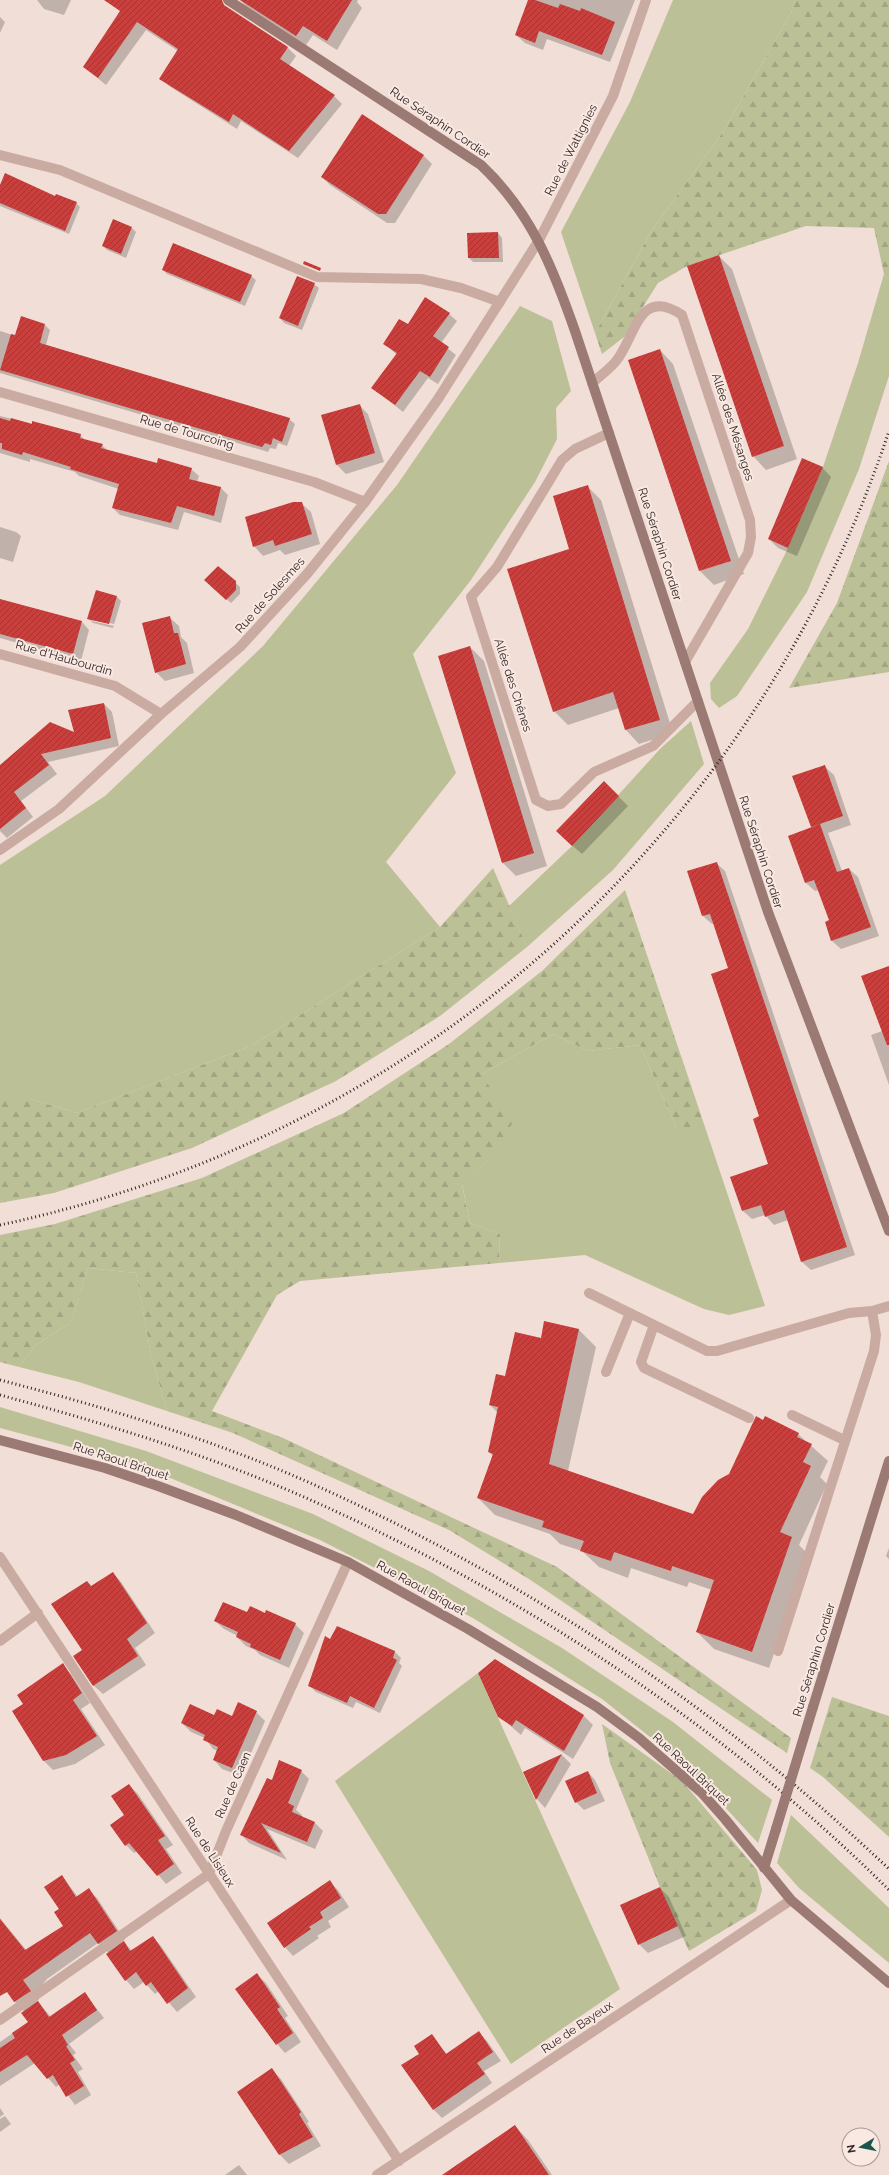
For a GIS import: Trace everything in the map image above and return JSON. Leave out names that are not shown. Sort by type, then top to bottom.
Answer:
[{"type":"street","name":"Rue Séraphin Cordier","points":[[228,0],[481,165],[502,185],[538,240],[555,274],[768,912],[889,1231]]},
{"type":"street","name":"Rue de Wattignies","points":[[500,302],[538,240],[613,96],[646,0]]},
{"type":"street","points":[[0,155],[60,170],[318,276],[421,279],[461,288],[500,302]]},
{"type":"street","name":"Rue de Solesmes","points":[[0,850],[59,809],[161,714],[240,647],[307,574],[365,502],[438,399],[500,302]]},
{"type":"street","name":"Allée des Mésanges","points":[[592,383],[619,357],[636,323],[647,310],[658,306],[673,308],[682,315],[750,520],[751,537],[748,553],[685,662]]},
{"type":"street","name":"Rue de Tourcoing","points":[[0,392],[314,482],[365,502]]},
{"type":"street","name":"Allée des Chênes","points":[[609,433],[575,449],[562,460],[496,567],[471,597],[536,800],[548,806],[561,804],[594,772],[653,746],[698,701]]},
{"type":"street","name":"Rue d'Haubourdin","points":[[0,654],[115,686],[161,714]]},
{"type":"street","points":[[589,1293],[707,1352],[717,1351],[849,1313],[872,1311],[889,1306]]},
{"type":"street","points":[[778,1651],[844,1440],[874,1351],[876,1335],[872,1311]]},
{"type":"street","points":[[606,1372],[630,1313]]},
{"type":"street","points":[[654,1326],[641,1362],[644,1368],[749,1418]]},
{"type":"street","points":[[792,1415],[844,1440]]},
{"type":"street","name":"Rue Raoul Briquet","points":[[0,1440],[105,1468],[158,1486],[236,1515],[348,1562],[468,1629],[597,1706],[639,1738],[702,1793],[791,1900],[889,1983]]},
{"type":"street","name":"Rue Séraphin Cordier","points":[[764,1868],[889,1461]]},
{"type":"street","name":"Rue de Lisieux","points":[[0,1557],[399,2161]]},
{"type":"street","name":"Rue de Caen","points":[[209,1874],[226,1831],[348,1562]]},
{"type":"street","points":[[0,1641],[38,1613]]},
{"type":"street","points":[[0,2020],[209,1874]]},
{"type":"street","name":"Rue de Bayeux","points":[[377,2175],[791,1900]]},
{"type":"green space","points":[[673,0],[795,0],[791,13],[723,132],[652,230],[595,333],[561,232],[630,102]]},
{"type":"green space","points":[[795,0],[889,0],[889,280],[884,274],[874,228],[806,226],[687,266],[658,283],[624,337],[602,354],[595,333],[652,230],[723,132],[791,13]]},
{"type":"green space","points":[[884,274],[889,280],[889,376],[859,469],[807,592],[737,696],[719,708],[711,699],[710,683],[748,629],[788,548],[823,467],[858,363]]},
{"type":"green space","points":[[520,306],[552,321],[571,391],[556,408],[557,439],[535,482],[471,580],[413,654],[456,773],[386,862],[440,927],[251,1046],[77,1113],[30,1099],[0,1099],[0,865],[105,796],[263,646],[397,485]]},
{"type":"green space","points":[[889,461],[889,672],[789,688],[837,603]]},
{"type":"green space","points":[[691,721],[704,764],[613,870],[527,947],[509,906],[572,846],[660,749]]},
{"type":"green space","points":[[493,868],[527,947],[440,1016],[336,1081],[192,1148],[54,1193],[0,1203],[0,1099],[30,1099],[77,1113],[251,1046],[440,927]]},
{"type":"green space","points":[[625,890],[705,1127],[676,1127],[640,1045],[588,1051],[553,1034],[482,1074],[512,1124],[487,1161],[462,1185],[470,1223],[500,1234],[499,1263],[300,1281],[277,1295],[212,1411],[283,1438],[557,1567],[791,1738],[787,1753],[529,1579],[449,1530],[233,1433],[167,1411],[151,1355],[136,1273],[88,1268],[71,1322],[36,1345],[19,1367],[0,1362],[0,1235],[55,1224],[202,1178],[344,1113],[449,1044],[542,971]]},
{"type":"green space","points":[[553,1034],[588,1051],[640,1045],[676,1127],[705,1127],[765,1306],[729,1315],[704,1309],[585,1255],[499,1263],[500,1234],[470,1223],[462,1184],[487,1161],[482,1074]]},
{"type":"green space","points":[[88,1268],[136,1273],[151,1355],[167,1411],[79,1382],[19,1367],[36,1345],[71,1322]]},
{"type":"green space","points":[[0,1407],[146,1451],[313,1514],[429,1571],[562,1648],[673,1722],[772,1800],[758,1843],[688,1767],[602,1699],[473,1618],[320,1540],[139,1465],[0,1428]]},
{"type":"green space","points":[[478,1673],[620,1989],[511,2064],[335,1781]]},
{"type":"green space","points":[[832,1697],[889,1716],[889,1837],[823,1777],[810,1768]]},
{"type":"green space","points":[[602,1724],[682,1781],[757,1870],[762,1890],[756,1911],[689,1951],[660,1887],[610,1763]]},
{"type":"green space","points":[[791,1815],[889,1908],[889,1963],[799,1888],[777,1863]]},
{"type":"building","points":[[104,0],[222,0],[224,5],[288,47],[280,59],[335,95],[289,151],[233,114],[229,122],[159,79],[178,49],[137,22],[98,78],[83,67],[120,11]]},
{"type":"building","points":[[240,0],[352,0],[327,41],[303,26],[296,36]]},
{"type":"building","points":[[528,0],[535,0],[558,8],[560,4],[580,11],[581,8],[615,22],[602,55],[539,31],[535,43],[515,35]]},
{"type":"building","points":[[362,114],[424,155],[386,214],[378,214],[321,177]]},
{"type":"building","points":[[5,173],[55,196],[56,194],[77,202],[65,231],[0,203],[0,185]]},
{"type":"building","points":[[113,219],[132,227],[121,254],[102,246]]},
{"type":"building","points":[[498,232],[499,258],[468,258],[467,233]]},
{"type":"building","points":[[173,243],[252,275],[240,302],[162,270]]},
{"type":"building","points":[[719,255],[784,446],[752,457],[687,266]]},
{"type":"building","points":[[304,261],[321,268],[320,271],[303,264]]},
{"type":"building","points":[[297,276],[315,283],[298,326],[279,318]]},
{"type":"building","points":[[425,297],[450,313],[433,336],[449,347],[430,377],[420,371],[395,405],[371,388],[397,353],[383,344],[399,319],[408,324]]},
{"type":"building","points":[[21,316],[45,324],[40,343],[290,418],[282,442],[273,438],[271,445],[265,443],[262,447],[0,370],[11,334],[15,335]]},
{"type":"building","points":[[660,349],[731,561],[699,571],[628,360]]},
{"type":"building","points":[[360,404],[375,453],[336,465],[321,415]]},
{"type":"building","points":[[0,418],[10,421],[11,418],[32,424],[32,421],[81,434],[80,438],[103,444],[101,448],[157,463],[158,458],[192,468],[189,479],[221,487],[214,516],[177,506],[171,523],[112,508],[119,484],[70,469],[71,467],[23,452],[22,455],[2,449],[2,443],[0,443]]},
{"type":"building","points":[[802,458],[823,467],[788,548],[768,539]]},
{"type":"building","points":[[588,485],[660,720],[625,730],[613,692],[553,712],[507,569],[569,549],[553,496]]},
{"type":"building","points":[[293,502],[302,502],[312,534],[275,546],[273,540],[253,547],[245,517]]},
{"type":"building","points":[[218,566],[236,581],[236,590],[226,600],[204,580]]},
{"type":"building","points":[[96,590],[117,596],[109,624],[87,619]]},
{"type":"building","points":[[0,599],[82,621],[73,654],[0,634]]},
{"type":"building","points":[[170,616],[174,633],[178,633],[186,664],[155,673],[142,623]]},
{"type":"building","points":[[470,646],[534,853],[502,863],[438,656]]},
{"type":"building","points":[[104,703],[111,738],[41,754],[49,765],[14,792],[26,808],[0,829],[0,765],[50,722],[74,732],[68,710]]},
{"type":"building","points":[[825,765],[843,816],[811,827],[792,776]]},
{"type":"building","points":[[604,781],[619,796],[572,846],[556,831]]},
{"type":"building","points":[[820,824],[837,872],[849,868],[871,927],[831,941],[825,922],[829,920],[814,880],[805,883],[788,836]]},
{"type":"building","points":[[717,862],[847,1247],[801,1262],[784,1210],[765,1217],[761,1205],[742,1211],[730,1177],[768,1164],[753,1119],[759,1116],[711,974],[728,968],[710,914],[702,916],[687,871]]},
{"type":"building","points":[[889,966],[889,1045],[887,1045],[861,976]]},
{"type":"building","points":[[544,1321],[579,1329],[549,1464],[693,1514],[702,1497],[718,1480],[729,1474],[756,1416],[763,1420],[765,1416],[799,1433],[797,1437],[812,1444],[803,1462],[811,1466],[780,1532],[792,1537],[752,1652],[696,1632],[714,1580],[672,1566],[671,1571],[614,1552],[611,1561],[580,1551],[584,1541],[542,1527],[544,1521],[477,1498],[493,1454],[488,1452],[498,1407],[489,1405],[496,1374],[505,1376],[515,1332],[541,1338]]},
{"type":"building","points":[[113,1572],[147,1623],[127,1639],[138,1656],[93,1686],[73,1656],[82,1650],[51,1604],[87,1581],[91,1586]]},
{"type":"building","points":[[223,1602],[247,1612],[250,1606],[265,1613],[266,1610],[296,1623],[280,1660],[250,1647],[251,1644],[236,1637],[238,1632],[214,1621]]},
{"type":"building","points":[[337,1626],[395,1651],[393,1658],[397,1660],[374,1708],[350,1696],[347,1703],[308,1686],[325,1636],[330,1639]]},
{"type":"building","points":[[495,1659],[584,1715],[564,1751],[516,1720],[512,1726],[498,1717],[478,1673]]},
{"type":"building","points":[[63,1663],[82,1693],[73,1700],[97,1736],[66,1755],[43,1761],[12,1711],[23,1704],[17,1695]]},
{"type":"building","points":[[238,1702],[257,1711],[232,1768],[213,1760],[218,1747],[203,1740],[205,1735],[181,1723],[190,1704],[214,1715],[217,1709],[232,1716]]},
{"type":"building","points":[[562,1754],[536,1800],[523,1772]]},
{"type":"building","points":[[279,1760],[302,1770],[288,1803],[294,1806],[292,1812],[315,1822],[307,1842],[261,1823],[281,1853],[240,1835],[267,1778],[272,1780]]},
{"type":"building","points":[[588,1771],[597,1793],[575,1803],[565,1781]]},
{"type":"building","points":[[129,1784],[165,1836],[158,1840],[174,1864],[157,1876],[129,1843],[125,1846],[110,1825],[124,1815],[111,1796]]},
{"type":"building","points":[[62,1875],[76,1897],[89,1888],[117,1931],[98,1944],[90,1933],[23,1980],[31,1991],[14,2002],[7,1992],[0,1996],[0,1919],[25,1950],[63,1926],[54,1912],[59,1909],[44,1887]]},
{"type":"building","points":[[330,1880],[341,1898],[320,1912],[323,1918],[309,1927],[311,1929],[284,1948],[267,1923]]},
{"type":"building","points":[[660,1887],[678,1926],[638,1945],[620,1905]]},
{"type":"building","points":[[153,1936],[188,1988],[167,2004],[151,1982],[146,1986],[136,1972],[125,1981],[106,1954],[124,1941],[130,1951]]},
{"type":"building","points":[[257,1973],[280,2007],[277,2009],[293,2033],[276,2045],[235,1989]]},
{"type":"building","points":[[85,1992],[97,2010],[62,2035],[68,2045],[66,2046],[75,2060],[70,2063],[84,2086],[66,2097],[53,2075],[47,2079],[27,2055],[0,2072],[0,2048],[15,2038],[12,2033],[28,2022],[21,2013],[38,2001],[49,2017]]},
{"type":"building","points":[[479,2031],[493,2052],[477,2063],[485,2074],[433,2110],[401,2065],[419,2054],[414,2046],[432,2034],[446,2054]]},
{"type":"building","points":[[272,2068],[301,2112],[299,2114],[313,2137],[279,2155],[237,2092]]},
{"type":"building","points":[[515,2125],[549,2175],[442,2175]]},
{"type":"railway","points":[[0,1225],[153,1182],[296,1120],[429,1042],[551,947],[659,837],[752,714],[829,578],[889,431]]},
{"type":"railway","points":[[0,1380],[78,1401],[233,1451],[308,1482],[388,1520],[466,1560],[542,1604],[687,1700],[756,1753],[824,1810],[889,1869]]},
{"type":"railway","points":[[0,1395],[154,1440],[267,1481],[384,1534],[463,1575],[540,1619],[614,1667],[687,1718],[757,1772],[825,1829],[889,1890]]}]
